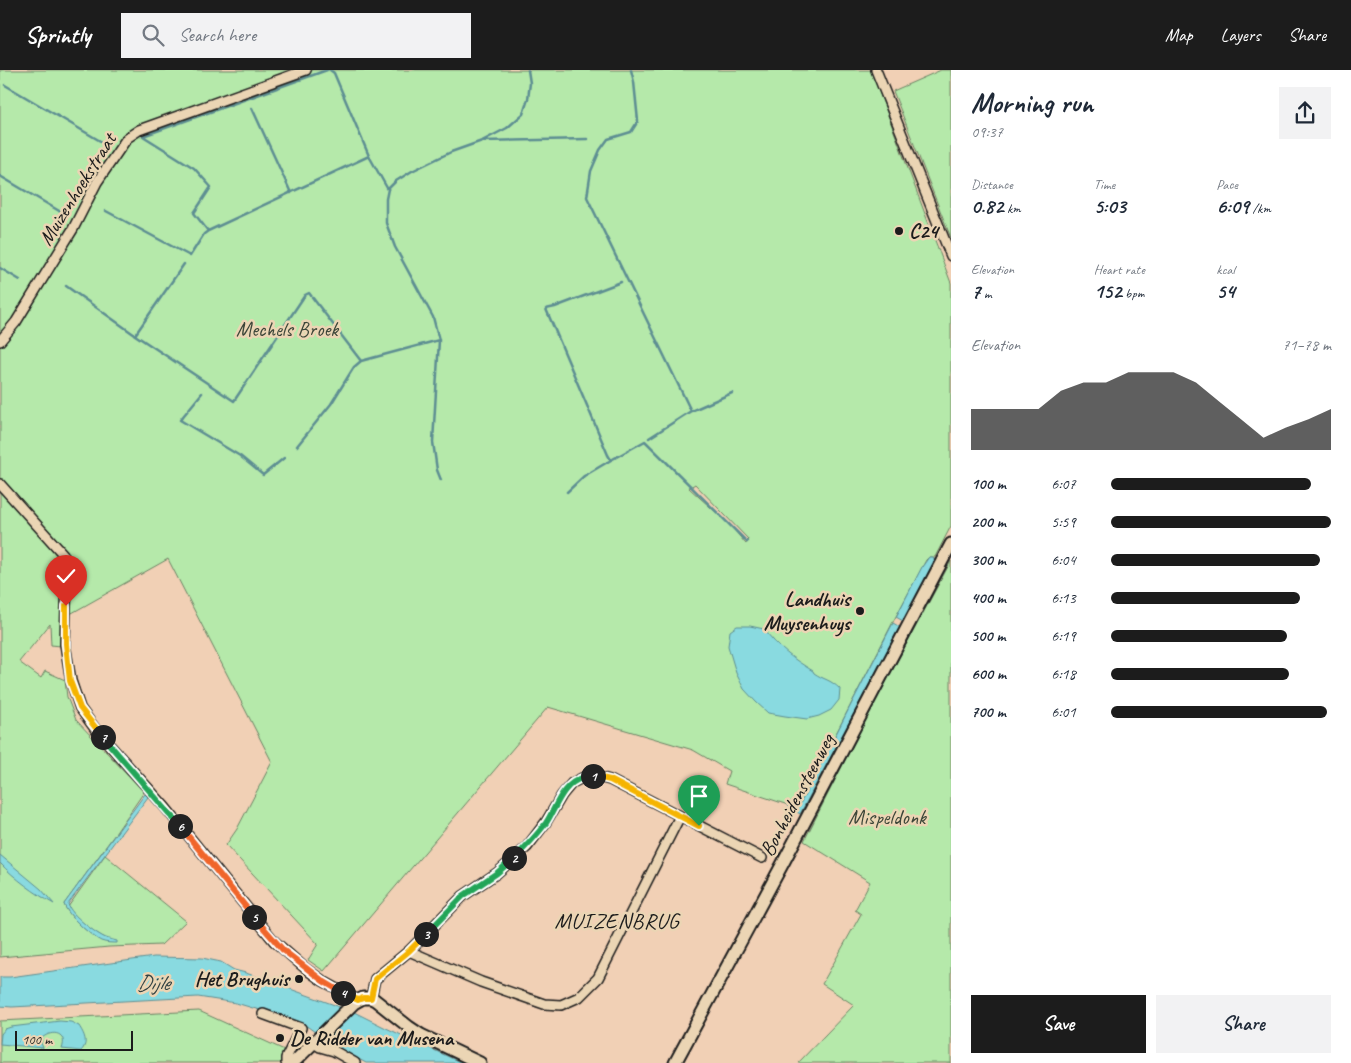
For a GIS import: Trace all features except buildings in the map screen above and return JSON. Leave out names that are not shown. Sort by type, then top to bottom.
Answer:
[{"type":"street","name":"Muizenhoekstraat","points":[[0,341],[16,322],[73,229],[97,182],[127,138],[139,130],[306,70]]},
{"type":"street","points":[[876,70],[951,256]]},
{"type":"street","points":[[0,484],[62,554],[68,566],[66,644],[70,681],[80,708],[96,730],[165,807],[274,941],[306,969],[355,1003]]},
{"type":"street","name":"Bonheidensteenweg","points":[[675,1063],[951,544]]},
{"type":"street","points":[[371,998],[375,979],[409,951],[463,896],[497,873],[526,847],[546,822],[562,795],[572,783],[582,778],[595,776],[610,780],[762,858]]},
{"type":"street","points":[[409,951],[481,982],[544,1004],[561,1005],[580,997],[598,978],[680,816]]},
{"type":"street","points":[[293,1063],[355,1003],[363,998],[371,998],[379,1002],[421,1035],[480,1063]]},
{"type":"street","points":[[263,1014],[300,1028],[286,1058],[286,1063]]},
{"type":"street","points":[[315,1042],[320,1048],[334,1051],[355,1063]]},
{"type":"green space","name":"Mechels Broek","points":[[0,70],[871,70],[951,283],[951,526],[935,557],[929,557],[926,560],[799,806],[790,802],[788,805],[725,784],[729,771],[693,750],[548,707],[324,971],[308,960],[318,944],[226,845],[237,829],[272,762],[168,559],[63,618],[61,646],[51,645],[50,624],[19,662],[41,678],[45,671],[65,680],[67,697],[76,720],[144,792],[64,904],[66,909],[89,933],[98,939],[105,938],[75,916],[68,907],[105,855],[186,921],[161,945],[109,947],[0,957]],"holes":[[[695,484],[748,539],[746,544],[729,524],[689,488]]]},
{"type":"green space","points":[[941,70],[951,70],[951,238],[893,91]]},
{"type":"green space","name":"Mispeldonk","points":[[951,561],[951,1063],[798,1063],[854,1005],[822,984],[861,914],[855,910],[870,882],[804,841],[864,723]]},
{"type":"green space","points":[[199,1011],[291,1053],[284,1063],[0,1063],[0,1021]]},
{"type":"water","points":[[929,557],[933,557],[935,560],[903,621],[896,617]]},
{"type":"water","points":[[893,623],[900,627],[800,814],[787,806],[790,802],[799,806]]},
{"type":"water","points":[[737,626],[764,629],[792,657],[840,689],[839,700],[831,710],[807,719],[768,713],[744,689],[736,673],[728,646],[730,631]]},
{"type":"water","points":[[145,794],[148,797],[68,904],[73,913],[90,928],[106,938],[117,941],[117,943],[103,942],[91,935],[80,925],[64,904]]},
{"type":"water","points":[[0,855],[41,889],[54,904],[33,891],[12,874],[0,863]]},
{"type":"water","name":"Dijle","points":[[154,957],[202,958],[221,962],[234,970],[354,1012],[462,1063],[366,1063],[325,1041],[308,1027],[283,1017],[236,1003],[198,997],[12,1007],[0,1006],[0,977]]},
{"type":"water","points":[[60,1021],[71,1022],[79,1026],[84,1035],[85,1042],[81,1051],[62,1049],[63,1039],[55,1033],[42,1038],[43,1048],[0,1044],[1,1034],[5,1029]]},
{"type":"waterway","points":[[208,231],[194,213],[211,187],[194,168],[143,136],[327,70]]},
{"type":"waterway","points":[[330,70],[334,73],[369,156]]},
{"type":"waterway","points":[[441,480],[437,470],[433,442],[439,340],[433,317],[395,247],[386,223],[388,189],[396,181],[412,171],[451,152],[482,141],[507,128],[523,114],[528,99],[530,83],[528,70]]},
{"type":"waterway","points":[[631,70],[638,121],[631,132],[608,139],[600,150],[591,171],[587,197],[691,411],[732,393]]},
{"type":"waterway","points":[[5,85],[102,142]]},
{"type":"waterway","points":[[252,108],[291,193]]},
{"type":"waterway","points":[[483,141],[587,139]]},
{"type":"waterway","points":[[106,211],[190,256],[208,231],[369,156],[387,188]]},
{"type":"waterway","points":[[0,176],[66,215]]},
{"type":"waterway","points":[[66,286],[135,335],[184,264]]},
{"type":"waterway","points":[[0,268],[20,280]]},
{"type":"waterway","points":[[621,282],[546,309],[608,455],[611,460],[645,441],[747,542]]},
{"type":"waterway","points":[[135,335],[234,401],[305,295],[309,293],[361,361],[439,340]]},
{"type":"waterway","points":[[297,446],[331,404],[354,367],[361,361]]},
{"type":"waterway","points":[[202,393],[180,420],[240,456],[263,475],[284,458]]},
{"type":"waterway","points":[[649,438],[691,411]]},
{"type":"waterway","points":[[567,492],[584,476],[611,460]]},
{"type":"place","name":"C24","points":[[899,231]]},
{"type":"place","name":"Landhuis Muysenhuys","points":[[860,611]]},
{"type":"place","name":"Het Brughuis","points":[[299,979]]},
{"type":"place","name":"De Ridder van Musena","points":[[280,1038]]},
{"type":"district","name":"MUIZENBRUG","points":[[617,921]]},
{"type":"route","points":[[66,606],[66,644],[70,681],[80,708],[96,730],[165,807],[274,941],[323,981],[358,1000],[371,998],[375,979],[409,951],[463,896],[497,873],[526,847],[546,822],[562,795],[572,783],[582,778],[595,776],[610,780],[699,826]]}]
